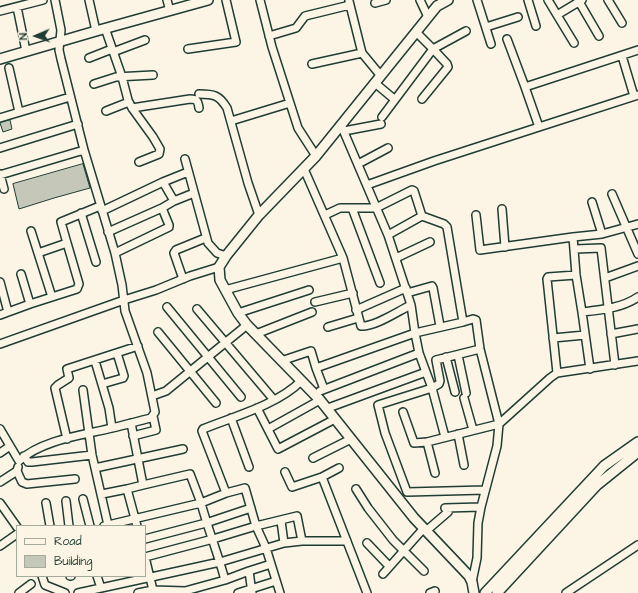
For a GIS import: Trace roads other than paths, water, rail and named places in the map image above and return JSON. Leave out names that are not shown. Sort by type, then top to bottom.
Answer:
[{"type":"street","points":[[0,11],[42,0]]},
{"type":"street","points":[[55,0],[61,30],[61,60],[84,150],[115,253],[126,311],[148,373],[155,412],[153,416],[156,430],[133,436]]},
{"type":"street","points":[[89,0],[101,29],[113,50],[131,105],[160,149],[159,154],[139,162]]},
{"type":"street","points":[[167,0],[170,11]]},
{"type":"street","points":[[0,59],[101,29],[208,0]]},
{"type":"street","points":[[188,49],[236,42],[226,0]]},
{"type":"street","points":[[260,0],[269,36],[298,128],[316,156]]},
{"type":"street","points":[[375,3],[386,0]]},
{"type":"street","points":[[420,0],[428,17]]},
{"type":"street","points":[[448,0],[437,6],[342,128],[259,215],[226,256],[220,267],[220,280],[238,313],[247,325],[328,408],[335,419],[414,518],[472,582]]},
{"type":"street","points":[[478,0],[491,44]]},
{"type":"street","points":[[528,0],[536,26]]},
{"type":"street","points":[[548,0],[574,43]]},
{"type":"street","points":[[557,15],[580,0],[599,36]]},
{"type":"street","points":[[608,0],[622,23]]},
{"type":"street","points":[[269,36],[296,28],[305,16],[350,2],[362,53],[378,80],[394,99]]},
{"type":"street","points":[[17,7],[26,51]]},
{"type":"street","points":[[486,27],[518,17]]},
{"type":"street","points":[[342,128],[381,120],[394,99],[433,49],[466,31]]},
{"type":"street","points":[[416,32],[448,64],[447,70],[422,99]]},
{"type":"street","points":[[507,38],[539,127]]},
{"type":"street","points":[[89,58],[145,40]]},
{"type":"street","points":[[525,87],[638,50]]},
{"type":"street","points":[[312,64],[362,53]]},
{"type":"street","points":[[367,185],[434,161],[636,96],[622,56]]},
{"type":"street","points":[[9,68],[19,112]]},
{"type":"street","points":[[94,84],[116,77],[152,75]]},
{"type":"street","points":[[199,94],[213,95],[222,100],[227,108],[246,176],[259,215]]},
{"type":"street","points":[[0,118],[70,96]]},
{"type":"street","points":[[106,111],[131,105],[190,99],[195,99],[198,101],[200,108]]},
{"type":"street","points":[[231,121],[290,103]]},
{"type":"street","points":[[0,148],[78,124]]},
{"type":"street","points":[[342,128],[388,235],[407,290],[419,353],[432,388],[445,437]]},
{"type":"street","points":[[358,164],[388,148]]},
{"type":"street","points":[[4,189],[0,174],[84,150]]},
{"type":"street","points":[[185,159],[208,243],[216,253],[226,256]]},
{"type":"street","points":[[304,169],[343,258],[361,326],[378,322],[411,305]]},
{"type":"street","points":[[0,315],[78,289],[79,287],[61,222],[81,214],[101,209],[188,172]]},
{"type":"street","points":[[163,182],[174,201]]},
{"type":"street","points":[[324,215],[340,208],[376,208],[412,190],[414,191],[422,216]]},
{"type":"street","points":[[108,232],[194,193]]},
{"type":"street","points":[[612,194],[638,254]]},
{"type":"street","points":[[592,202],[602,234]]},
{"type":"street","points":[[115,253],[169,227],[162,208]]},
{"type":"street","points":[[352,208],[380,283]]},
{"type":"street","points":[[502,209],[505,247]]},
{"type":"street","points":[[81,214],[96,262]]},
{"type":"street","points":[[476,215],[480,250],[602,234],[638,224]]},
{"type":"street","points":[[388,235],[422,216],[446,225],[463,322]]},
{"type":"street","points":[[31,231],[52,297]]},
{"type":"street","points":[[573,237],[576,275],[590,369]]},
{"type":"street","points":[[183,278],[174,253],[176,250],[203,239]]},
{"type":"street","points":[[396,258],[430,242]]},
{"type":"street","points":[[38,253],[67,243]]},
{"type":"street","points":[[575,249],[601,248],[615,365]]},
{"type":"street","points":[[225,290],[343,258]]},
{"type":"street","points":[[605,278],[638,266]]},
{"type":"street","points":[[0,344],[156,290],[183,278],[220,267]]},
{"type":"street","points":[[21,274],[30,304]]},
{"type":"street","points":[[558,373],[547,279],[548,277],[576,275]]},
{"type":"street","points":[[0,282],[8,312]]},
{"type":"street","points":[[328,327],[407,290],[432,286],[440,326]]},
{"type":"street","points":[[238,313],[309,290]]},
{"type":"street","points":[[315,302],[353,293]]},
{"type":"street","points":[[582,312],[609,309],[638,297]]},
{"type":"street","points":[[167,307],[241,397]]},
{"type":"street","points":[[197,309],[274,400]]},
{"type":"street","points":[[256,334],[312,312]]},
{"type":"street","points":[[316,368],[415,333],[440,326],[473,319],[476,320],[480,349],[499,424],[497,446],[478,523],[477,558],[472,582],[474,593]]},
{"type":"street","points":[[152,396],[166,391],[227,343],[247,325]]},
{"type":"street","points":[[611,334],[638,329]]},
{"type":"street","points":[[158,332],[216,403]]},
{"type":"street","points":[[554,338],[585,335]]},
{"type":"street","points":[[67,439],[56,386],[69,378],[67,369],[138,346]]},
{"type":"street","points":[[407,492],[385,433],[378,405],[432,388],[439,384],[440,381],[436,360],[480,349]]},
{"type":"street","points":[[281,361],[311,351],[324,389]]},
{"type":"street","points":[[102,384],[123,378],[124,376],[117,353]]},
{"type":"street","points":[[268,429],[318,397],[324,389],[419,353]]},
{"type":"street","points":[[458,354],[465,396],[473,430]]},
{"type":"street","points":[[446,357],[455,392]]},
{"type":"street","points":[[95,360],[109,408],[112,428]]},
{"type":"street","points":[[403,412],[414,444],[427,442],[499,424],[550,378],[558,373],[638,361]]},
{"type":"street","points":[[328,408],[426,372]]},
{"type":"street","points":[[226,493],[202,431],[203,429],[274,400],[301,381]]},
{"type":"street","points":[[83,390],[92,455],[102,494],[106,525],[201,503],[226,493],[245,488],[256,526],[266,548],[280,593]]},
{"type":"street","points":[[257,408],[278,449],[335,419]]},
{"type":"street","points":[[0,482],[17,471],[21,459],[52,443],[89,432],[151,418],[153,416]]},
{"type":"street","points":[[230,418],[249,468]]},
{"type":"street","points":[[131,423],[143,485]]},
{"type":"street","points":[[1,432],[21,459],[32,462],[92,455]]},
{"type":"street","points":[[458,434],[464,465]]},
{"type":"street","points":[[313,458],[351,439]]},
{"type":"street","points":[[427,442],[435,473]]},
{"type":"street","points":[[484,593],[599,471],[638,442]]},
{"type":"street","points":[[0,453],[10,446]]},
{"type":"street","points":[[95,468],[183,449]]},
{"type":"street","points":[[497,593],[597,485],[638,452]]},
{"type":"street","points":[[285,472],[292,487],[322,477],[339,468]]},
{"type":"street","points":[[17,471],[22,482],[27,484],[75,480]]},
{"type":"street","points":[[102,494],[190,474],[201,503],[206,523],[213,539],[225,580]]},
{"type":"street","points":[[322,477],[367,593]]},
{"type":"street","points":[[127,489],[137,525]]},
{"type":"street","points":[[356,489],[380,525],[424,571]]},
{"type":"street","points":[[399,498],[407,492],[485,490]]},
{"type":"street","points":[[83,499],[90,525]]},
{"type":"street","points":[[66,501],[69,525]]},
{"type":"street","points":[[0,503],[16,526]]},
{"type":"street","points":[[46,503],[50,525]]},
{"type":"street","points":[[383,574],[404,550],[446,510],[481,507]]},
{"type":"street","points":[[146,539],[206,523],[251,508]]},
{"type":"street","points":[[146,557],[256,526],[298,516],[302,541]]},
{"type":"street","points":[[281,521],[284,543]]},
{"type":"street","points":[[0,546],[16,535]]},
{"type":"street","points":[[78,593],[220,562],[284,543],[302,541],[347,541]]},
{"type":"street","points":[[367,543],[389,566]]},
{"type":"street","points":[[566,593],[638,545]]},
{"type":"street","points":[[146,562],[153,590]]},
{"type":"street","points":[[137,593],[153,590],[185,592],[271,564]]},
{"type":"street","points":[[249,572],[252,591]]},
{"type":"street","points":[[42,577],[45,584],[65,593]]},
{"type":"street","points":[[97,577],[101,588]]},
{"type":"street","points":[[238,593],[252,591],[276,581]]},
{"type":"street","points":[[19,593],[31,584]]}]
